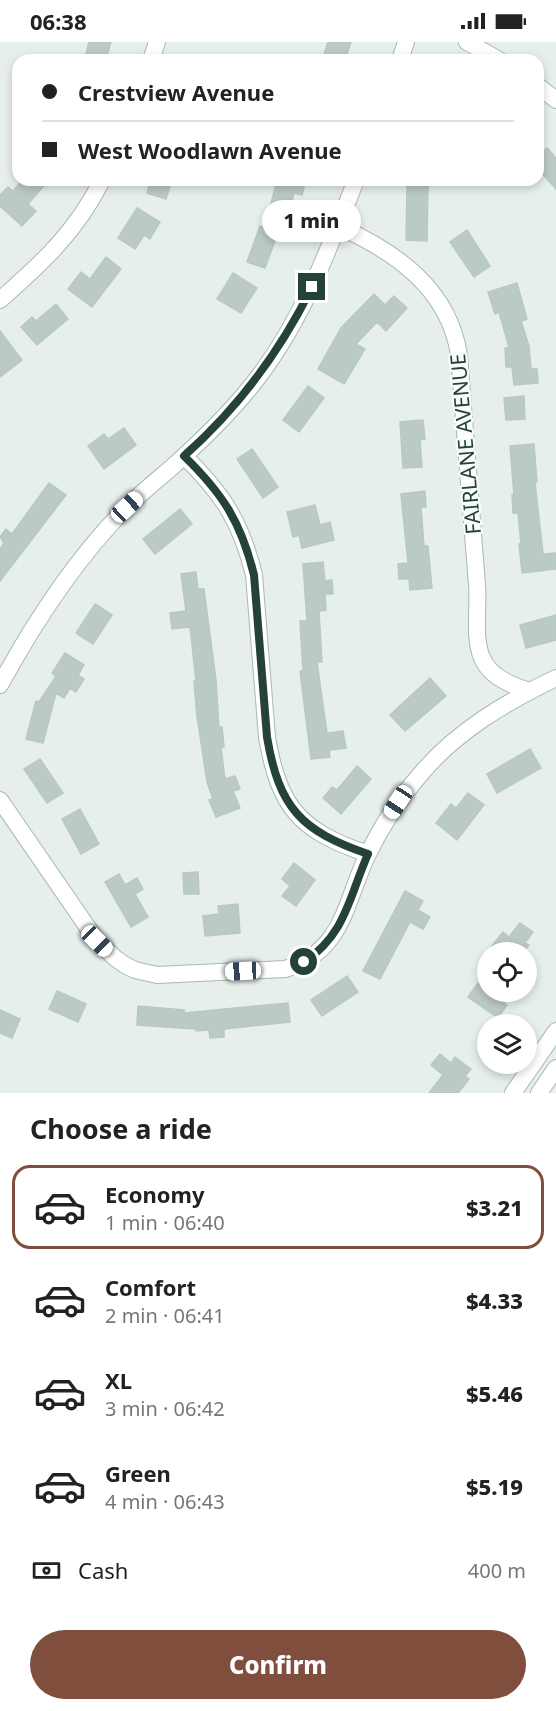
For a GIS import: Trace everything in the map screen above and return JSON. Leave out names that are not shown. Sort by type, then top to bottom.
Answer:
[{"type":"street","points":[[467,42],[488,54]]},
{"type":"street","points":[[544,91],[556,100]]},
{"type":"street","points":[[0,300],[40,266],[59,246],[87,207],[99,186]]},
{"type":"street","points":[[0,685],[25,640],[67,578],[127,507],[201,441],[248,391],[272,358],[303,305],[354,186]]},
{"type":"street","name":"FAIRLANE AVENUE","points":[[338,226],[364,237],[392,255],[427,284],[453,326],[459,355],[478,596],[478,646],[483,661],[499,677],[530,691]]},
{"type":"street","points":[[184,456],[225,501],[249,555],[254,575],[267,737],[270,757],[283,793],[290,806],[311,828],[337,843],[368,854]]},
{"type":"street","points":[[0,800],[97,941],[125,965],[157,975],[285,969],[304,962],[320,949],[338,928],[346,915],[357,878],[368,854],[398,802],[436,757],[484,718],[556,678]]},
{"type":"street","points":[[513,1093],[556,1031]]},
{"type":"street","points":[[539,1093],[556,1068]]},
{"type":"building","points":[[89,42],[111,42],[108,54],[86,54]]},
{"type":"building","points":[[328,42],[351,42],[347,54],[324,54]]},
{"type":"building","points":[[547,148],[556,158],[556,189],[544,176],[544,151]]},
{"type":"building","points":[[18,186],[44,186],[28,204],[36,211],[22,226],[0,206],[0,195],[8,187],[13,191]]},
{"type":"building","points":[[149,186],[170,186],[166,199],[147,193]]},
{"type":"building","points":[[275,186],[304,186],[302,195],[294,193],[287,221],[283,219],[265,268],[247,262],[260,226],[265,227]]},
{"type":"building","points":[[407,186],[428,186],[427,241],[406,240]]},
{"type":"building","points":[[137,208],[160,222],[150,239],[144,235],[135,249],[118,238]]},
{"type":"building","points":[[467,230],[490,266],[474,277],[450,242]]},
{"type":"building","points":[[106,257],[121,269],[92,307],[68,289],[81,272],[90,279]]},
{"type":"building","points":[[233,273],[257,288],[241,313],[217,299]]},
{"type":"building","points":[[517,283],[527,319],[521,321],[529,346],[531,369],[537,369],[538,383],[514,385],[512,367],[506,367],[505,348],[509,347],[499,312],[495,314],[488,292]]},
{"type":"building","points":[[374,294],[385,305],[394,296],[407,308],[386,331],[377,322],[356,344],[365,349],[344,384],[318,369],[341,328]]},
{"type":"building","points":[[56,304],[68,319],[37,345],[21,327],[32,317],[36,321]]},
{"type":"building","points":[[0,331],[22,360],[0,377]]},
{"type":"building","points":[[308,386],[324,398],[299,432],[283,420]]},
{"type":"building","points":[[524,396],[525,419],[506,420],[504,398]]},
{"type":"building","points":[[423,420],[425,439],[420,440],[422,467],[403,468],[400,422]]},
{"type":"building","points":[[124,428],[136,445],[104,469],[88,446],[104,434],[108,439]]},
{"type":"building","points":[[534,444],[537,482],[535,482],[543,554],[556,553],[556,569],[522,573],[518,513],[513,513],[512,495],[514,495],[510,446]]},
{"type":"building","points":[[252,449],[278,487],[263,498],[237,459]]},
{"type":"building","points":[[49,483],[66,495],[0,581],[0,549],[4,543],[0,537],[6,529],[12,534]]},
{"type":"building","points":[[425,491],[426,507],[421,507],[424,546],[428,546],[432,588],[410,590],[409,579],[399,579],[398,564],[408,563],[401,494]]},
{"type":"building","points":[[315,505],[320,525],[330,522],[334,540],[302,548],[299,535],[293,537],[287,512]]},
{"type":"building","points":[[180,509],[192,524],[155,554],[143,539]]},
{"type":"building","points":[[323,562],[325,581],[332,580],[333,594],[325,594],[326,610],[319,611],[322,662],[317,662],[327,733],[343,731],[346,748],[329,750],[330,757],[311,759],[300,671],[303,671],[300,621],[307,621],[303,564]]},
{"type":"building","points":[[196,572],[198,589],[204,589],[216,680],[219,728],[222,727],[224,747],[221,747],[225,779],[235,776],[240,789],[233,791],[240,808],[216,817],[209,800],[213,799],[207,782],[197,716],[190,627],[172,629],[170,613],[186,611],[181,574]]},
{"type":"building","points":[[95,604],[112,615],[93,644],[76,633]]},
{"type":"building","points":[[556,615],[556,640],[526,648],[520,625]]},
{"type":"building","points":[[65,653],[84,665],[78,675],[84,679],[76,692],[70,688],[64,698],[56,693],[43,743],[26,739],[36,701],[39,702],[56,676],[52,673]]},
{"type":"building","points":[[430,678],[446,696],[405,731],[390,715]]},
{"type":"building","points":[[530,749],[541,768],[497,793],[487,774]]},
{"type":"building","points":[[40,759],[63,793],[47,803],[24,769]]},
{"type":"building","points":[[357,766],[371,779],[341,814],[323,798],[332,787],[337,790]]},
{"type":"building","points":[[468,793],[484,805],[457,840],[436,823],[451,804],[456,808]]},
{"type":"building","points":[[80,809],[99,844],[81,854],[62,819]]},
{"type":"building","points":[[294,863],[315,880],[296,906],[282,896],[290,886],[282,879]]},
{"type":"building","points":[[198,872],[199,894],[184,894],[183,873]]},
{"type":"building","points":[[119,874],[125,885],[137,878],[143,889],[135,894],[148,917],[131,927],[105,882]]},
{"type":"building","points":[[405,891],[423,901],[418,910],[430,917],[423,929],[410,922],[380,979],[363,971]]},
{"type":"building","points":[[238,904],[240,933],[205,936],[203,916],[219,914],[218,906]]},
{"type":"building","points":[[520,923],[533,932],[526,942],[495,942],[503,932],[509,937]]},
{"type":"building","points":[[347,976],[358,992],[322,1016],[311,1000]]},
{"type":"building","points":[[477,984],[477,1002],[503,1002],[507,1005],[501,1014],[492,1014],[468,997]]},
{"type":"building","points":[[57,991],[86,1004],[78,1022],[49,1009]]},
{"type":"building","points":[[288,1003],[290,1022],[224,1029],[224,1037],[210,1038],[209,1030],[196,1031],[196,1029],[137,1025],[138,1006],[184,1010],[184,1013]]},
{"type":"building","points":[[0,1010],[20,1019],[12,1038],[0,1033]]},
{"type":"building","points":[[440,1054],[451,1063],[455,1057],[471,1069],[465,1076],[469,1079],[458,1093],[429,1093],[443,1075],[431,1065]]},
{"type":"route","points":[[304,962],[328,941],[346,915],[357,878],[368,854],[337,843],[311,828],[290,806],[283,793],[270,757],[267,737],[254,575],[249,555],[225,501],[184,456],[248,391],[283,341],[312,287]]}]
